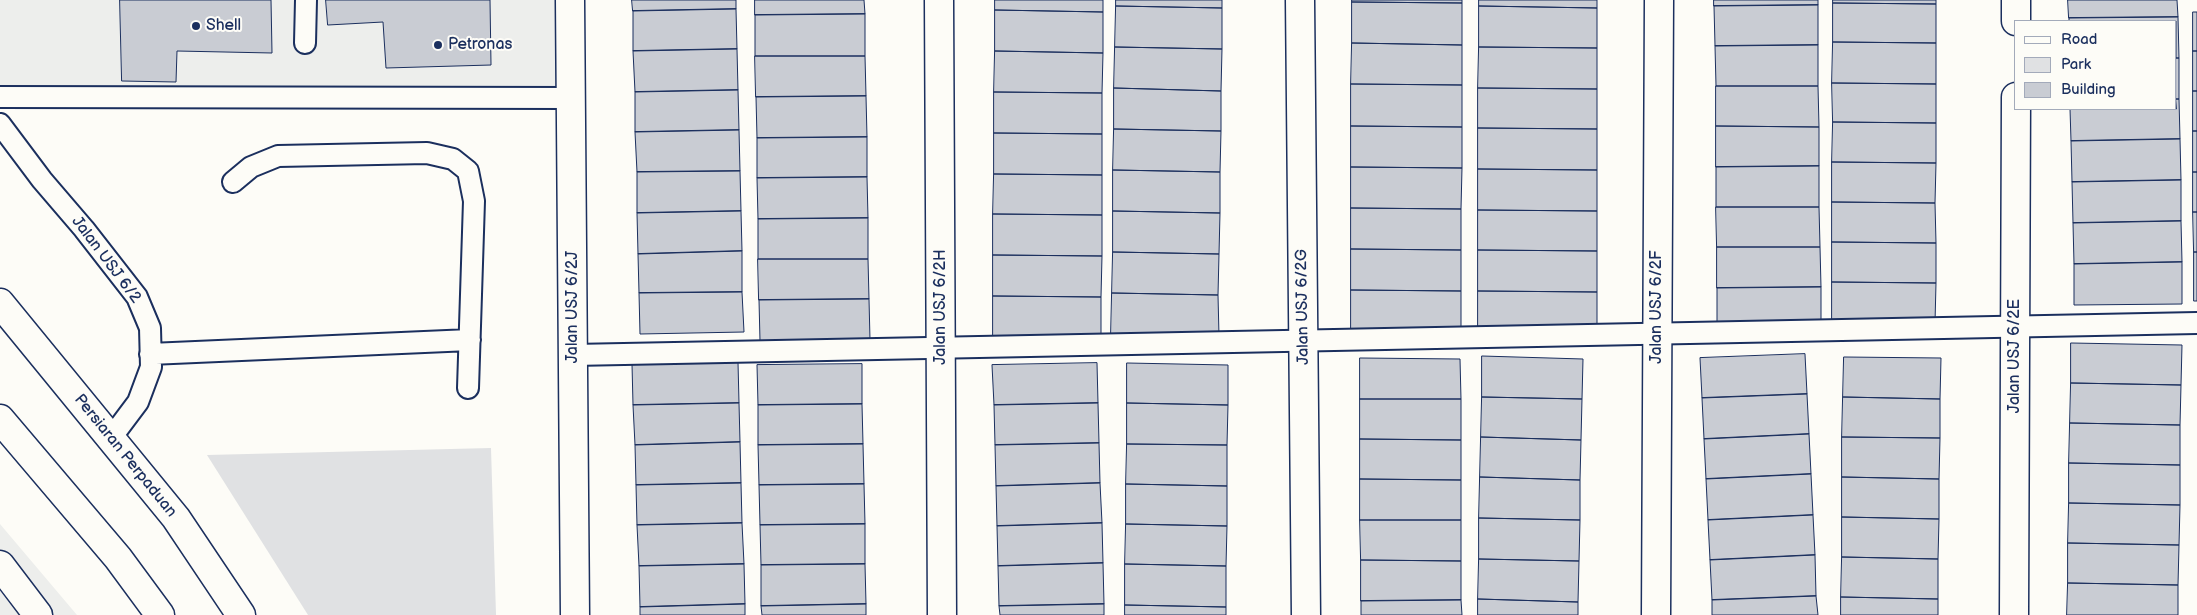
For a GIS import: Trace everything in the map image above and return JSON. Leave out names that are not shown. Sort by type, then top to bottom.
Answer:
[{"type":"street","name":"Jalan USJ 6/2J","points":[[570,0],[575,615]]},
{"type":"street","name":"Jalan USJ 6/2H","points":[[939,0],[942,615]]},
{"type":"street","name":"Jalan USJ 6/2G","points":[[1300,0],[1306,615]]},
{"type":"street","name":"Jalan USJ 6/2F","points":[[1656,615],[1659,0]]},
{"type":"street","points":[[2016,0],[2016,20]]},
{"type":"street","name":"Jalan USJ 6/2E","points":[[2014,615],[2016,110]]},
{"type":"street","name":"Persiaran Perpaduan","points":[[0,304],[176,518],[241,615]]},
{"type":"street","points":[[0,419],[118,558],[160,615]]},
{"type":"street","points":[[0,565],[38,615]]},
{"type":"lane","points":[[305,43],[306,0]]},
{"type":"lane","points":[[0,98],[571,98]]},
{"type":"lane","name":"Jalan USJ 6/2","points":[[0,124],[42,180],[84,229],[137,297],[150,328],[150,367],[138,402],[110,438]]},
{"type":"lane","points":[[233,182],[251,167],[278,156],[428,153],[452,159],[468,171],[474,201],[468,388]]},
{"type":"lane","points":[[573,355],[2197,323]]},
{"type":"lane","points":[[150,354],[470,340]]},
{"type":"shaded area","points":[[0,0],[555,0],[557,87],[0,90]]},
{"type":"shaded area","points":[[0,524],[77,615],[0,615]]},
{"type":"green space","points":[[491,448],[496,615],[308,615],[207,455]]},
{"type":"building","name":"Shell","points":[[120,0],[271,0],[272,53],[177,51],[176,82],[122,81]]},
{"type":"building","name":"Petronas","points":[[326,0],[490,0],[491,65],[386,68],[383,22],[328,25]]},
{"type":"building","points":[[632,0],[736,0],[736,9],[633,11]]},
{"type":"building","points":[[755,0],[864,0],[865,14],[755,15]]},
{"type":"building","points":[[995,0],[1103,0],[1103,12],[995,10]]},
{"type":"building","points":[[1116,0],[1222,0],[1222,8],[1116,6]]},
{"type":"building","points":[[1352,0],[1462,0],[1462,3],[1352,2]]},
{"type":"building","points":[[1479,0],[1597,0],[1597,8],[1479,6]]},
{"type":"building","points":[[1714,0],[1818,0],[1818,5],[1714,6]]},
{"type":"building","points":[[1833,0],[1936,0],[1936,4],[1833,3]]},
{"type":"building","points":[[2068,0],[2177,0],[2178,17],[2069,18]]},
{"type":"building","points":[[1352,2],[1462,3],[1462,45],[1352,43]]},
{"type":"building","points":[[1833,3],[1936,4],[1936,43],[1833,42]]},
{"type":"building","points":[[1818,5],[1818,45],[1715,46],[1714,6]]},
{"type":"building","points":[[1116,6],[1222,8],[1222,49],[1115,47]]},
{"type":"building","points":[[1479,6],[1597,8],[1597,48],[1479,47]]},
{"type":"building","points":[[736,9],[737,49],[633,51],[633,11]]},
{"type":"building","points":[[995,10],[1103,12],[1103,53],[995,51]]},
{"type":"building","points":[[2193,12],[2197,12],[2197,51],[2193,51]]},
{"type":"building","points":[[865,14],[865,56],[755,56],[755,15]]},
{"type":"building","points":[[2178,17],[2179,58],[2177,58],[2177,20],[2069,20],[2069,18]]},
{"type":"building","points":[[1833,42],[1936,43],[1936,84],[1832,83]]},
{"type":"building","points":[[1352,43],[1462,45],[1462,85],[1351,84]]},
{"type":"building","points":[[1818,45],[1818,86],[1716,86],[1715,46]]},
{"type":"building","points":[[1115,47],[1222,49],[1221,91],[1114,88]]},
{"type":"building","points":[[1479,47],[1597,48],[1597,89],[1478,88]]},
{"type":"building","points":[[737,49],[738,90],[635,92],[633,51]]},
{"type":"building","points":[[995,51],[1103,53],[1102,93],[994,92]]},
{"type":"building","points":[[2193,51],[2197,51],[2197,91],[2193,91]]},
{"type":"building","points":[[755,56],[865,56],[866,96],[756,97]]},
{"type":"building","points":[[2177,58],[2179,58],[2179,99],[2177,99]]},
{"type":"building","points":[[1832,83],[1936,84],[1936,123],[1833,122]]},
{"type":"building","points":[[1351,84],[1462,85],[1462,127],[1351,126]]},
{"type":"building","points":[[1716,86],[1818,86],[1819,127],[1716,126]]},
{"type":"building","points":[[1114,88],[1221,91],[1221,131],[1114,129]]},
{"type":"building","points":[[1478,88],[1597,89],[1597,129],[1478,128]]},
{"type":"building","points":[[738,90],[739,130],[635,132],[635,92]]},
{"type":"building","points":[[2193,91],[2197,91],[2197,131],[2193,131]]},
{"type":"building","points":[[994,92],[1102,93],[1102,134],[994,133]]},
{"type":"building","points":[[866,96],[867,137],[757,138],[756,97]]},
{"type":"building","points":[[2177,99],[2179,99],[2180,139],[2071,141],[2070,110],[2177,110]]},
{"type":"building","points":[[1833,122],[1936,123],[1936,163],[1832,162]]},
{"type":"building","points":[[1351,126],[1462,127],[1462,168],[1351,167]]},
{"type":"building","points":[[1716,126],[1819,127],[1819,166],[1716,167]]},
{"type":"building","points":[[1478,128],[1597,129],[1597,170],[1478,169]]},
{"type":"building","points":[[1114,129],[1221,131],[1220,172],[1113,170]]},
{"type":"building","points":[[739,130],[740,171],[637,172],[635,132]]},
{"type":"building","points":[[2193,131],[2197,131],[2197,172],[2193,172]]},
{"type":"building","points":[[994,133],[1102,134],[1102,175],[994,174]]},
{"type":"building","points":[[867,137],[867,177],[757,178],[757,138]]},
{"type":"building","points":[[2180,139],[2181,180],[2072,182],[2071,141]]},
{"type":"building","points":[[1832,162],[1936,163],[1935,203],[1832,202]]},
{"type":"building","points":[[1819,166],[1819,207],[1716,207],[1716,167]]},
{"type":"building","points":[[1351,167],[1462,168],[1461,209],[1351,208]]},
{"type":"building","points":[[1478,169],[1597,170],[1597,211],[1478,210]]},
{"type":"building","points":[[1113,170],[1220,172],[1220,213],[1113,211]]},
{"type":"building","points":[[740,171],[741,211],[637,213],[637,172]]},
{"type":"building","points":[[2193,172],[2197,172],[2197,212],[2193,212]]},
{"type":"building","points":[[994,174],[1102,175],[1102,215],[993,214]]},
{"type":"building","points":[[867,177],[868,218],[758,219],[757,178]]},
{"type":"building","points":[[2181,180],[2181,221],[2073,223],[2072,182]]},
{"type":"building","points":[[1832,202],[1935,203],[1936,243],[1832,242]]},
{"type":"building","points":[[1716,207],[1819,207],[1820,247],[1717,247]]},
{"type":"building","points":[[1351,208],[1461,209],[1461,250],[1351,249]]},
{"type":"building","points":[[1478,210],[1597,211],[1597,251],[1478,250]]},
{"type":"building","points":[[741,211],[742,251],[638,254],[637,213]]},
{"type":"building","points":[[1113,211],[1220,213],[1219,254],[1113,252]]},
{"type":"building","points":[[2193,212],[2197,212],[2197,252],[2194,252]]},
{"type":"building","points":[[993,214],[1102,215],[1102,256],[993,255]]},
{"type":"building","points":[[868,218],[868,259],[758,259],[758,219]]},
{"type":"building","points":[[2181,221],[2182,262],[2074,264],[2073,223]]},
{"type":"building","points":[[1832,242],[1936,243],[1936,283],[1832,282]]},
{"type":"building","points":[[1717,247],[1820,247],[1821,287],[1717,288]]},
{"type":"building","points":[[1351,249],[1461,250],[1461,291],[1351,290]]},
{"type":"building","points":[[1478,250],[1597,251],[1597,292],[1478,291]]},
{"type":"building","points":[[742,251],[742,292],[639,293],[638,254]]},
{"type":"building","points":[[1113,252],[1219,254],[1218,295],[1112,293]]},
{"type":"building","points":[[2194,252],[2197,252],[2197,301],[2194,301]]},
{"type":"building","points":[[993,255],[1102,256],[1101,297],[993,296]]},
{"type":"building","points":[[758,259],[868,259],[869,299],[759,300]]},
{"type":"building","points":[[2182,262],[2182,304],[2074,305],[2074,264]]},
{"type":"building","points":[[1832,282],[1936,283],[1935,323],[1832,322]]},
{"type":"building","points":[[1821,287],[1821,328],[1717,328],[1717,288]]},
{"type":"building","points":[[1351,290],[1461,291],[1461,332],[1351,331]]},
{"type":"building","points":[[1478,291],[1597,292],[1597,333],[1478,332]]},
{"type":"building","points":[[742,292],[744,332],[640,334],[639,293]]},
{"type":"building","points":[[1112,293],[1218,295],[1219,336],[1111,334]]},
{"type":"building","points":[[993,296],[1101,297],[1101,338],[993,336]]},
{"type":"building","points":[[869,299],[870,340],[760,341],[759,300]]},
{"type":"building","points":[[2071,343],[2182,345],[2181,385],[2071,383]]},
{"type":"building","points":[[1805,354],[1807,394],[1702,398],[1700,358]]},
{"type":"building","points":[[1482,356],[1583,359],[1582,399],[1482,397]]},
{"type":"building","points":[[1844,357],[1941,358],[1940,399],[1843,397]]},
{"type":"building","points":[[1360,358],[1460,359],[1461,399],[1360,399]]},
{"type":"building","points":[[738,362],[739,403],[633,405],[632,364]]},
{"type":"building","points":[[1097,363],[1098,403],[994,405],[992,365]]},
{"type":"building","points":[[1127,363],[1228,365],[1228,405],[1127,403]]},
{"type":"building","points":[[862,364],[862,404],[758,405],[757,365]]},
{"type":"building","points":[[2071,383],[2181,385],[2180,425],[2070,423]]},
{"type":"building","points":[[1807,394],[1809,434],[1704,439],[1702,398]]},
{"type":"building","points":[[1482,397],[1582,399],[1581,440],[1481,437]]},
{"type":"building","points":[[1843,397],[1940,399],[1940,438],[1842,437]]},
{"type":"building","points":[[1360,399],[1461,399],[1461,440],[1360,439]]},
{"type":"building","points":[[739,403],[740,442],[635,445],[633,405]]},
{"type":"building","points":[[1098,403],[1099,443],[995,445],[994,405]]},
{"type":"building","points":[[1127,403],[1228,405],[1227,445],[1127,444]]},
{"type":"building","points":[[862,404],[863,444],[758,445],[758,405]]},
{"type":"building","points":[[2070,423],[2180,425],[2180,465],[2069,463]]},
{"type":"building","points":[[1809,434],[1811,474],[1706,479],[1704,439]]},
{"type":"building","points":[[1481,437],[1581,440],[1580,480],[1480,477]]},
{"type":"building","points":[[1842,437],[1940,438],[1939,479],[1842,477]]},
{"type":"building","points":[[1360,439],[1461,440],[1461,480],[1360,479]]},
{"type":"building","points":[[740,442],[741,483],[636,485],[635,445]]},
{"type":"building","points":[[1099,443],[1100,483],[996,486],[995,445]]},
{"type":"building","points":[[863,444],[864,484],[759,485],[758,445]]},
{"type":"building","points":[[1127,444],[1227,445],[1227,486],[1126,484]]},
{"type":"building","points":[[2069,463],[2180,465],[2180,505],[2069,503]]},
{"type":"building","points":[[1811,474],[1813,515],[1708,520],[1706,479]]},
{"type":"building","points":[[1480,477],[1580,480],[1580,520],[1479,518]]},
{"type":"building","points":[[1842,477],[1939,479],[1939,519],[1842,517]]},
{"type":"building","points":[[1360,479],[1461,480],[1461,520],[1360,520]]},
{"type":"building","points":[[741,483],[742,523],[637,525],[636,485]]},
{"type":"building","points":[[1100,483],[1102,523],[997,526],[996,486]]},
{"type":"building","points":[[864,484],[865,524],[760,525],[759,485]]},
{"type":"building","points":[[1126,484],[1227,486],[1227,526],[1126,524]]},
{"type":"building","points":[[2069,503],[2180,505],[2179,545],[2068,543]]},
{"type":"building","points":[[1813,515],[1815,555],[1710,560],[1708,520]]},
{"type":"building","points":[[1842,517],[1939,519],[1938,559],[1842,557]]},
{"type":"building","points":[[1479,518],[1580,520],[1579,561],[1479,559]]},
{"type":"building","points":[[1360,520],[1461,520],[1461,561],[1361,560]]},
{"type":"building","points":[[742,523],[744,564],[639,566],[637,525]]},
{"type":"building","points":[[1102,523],[1103,563],[998,566],[997,526]]},
{"type":"building","points":[[865,524],[865,564],[761,565],[760,525]]},
{"type":"building","points":[[1126,524],[1227,526],[1226,566],[1125,564]]},
{"type":"building","points":[[2068,543],[2179,545],[2178,585],[2068,583]]},
{"type":"building","points":[[1815,555],[1816,596],[1712,600],[1710,560]]},
{"type":"building","points":[[1842,557],[1938,559],[1938,599],[1841,597]]},
{"type":"building","points":[[1479,559],[1579,561],[1578,602],[1478,599]]},
{"type":"building","points":[[1361,560],[1461,561],[1461,600],[1361,601]]},
{"type":"building","points":[[1103,563],[1104,604],[999,606],[998,566]]},
{"type":"building","points":[[744,564],[745,604],[640,607],[639,566]]},
{"type":"building","points":[[865,564],[866,604],[761,606],[761,565]]},
{"type":"building","points":[[1125,564],[1226,566],[1226,607],[1125,605]]},
{"type":"building","points":[[2068,583],[2178,585],[2178,615],[2067,615]]},
{"type":"building","points":[[1816,596],[1818,615],[1712,615],[1712,600]]},
{"type":"building","points":[[1841,597],[1938,599],[1938,615],[1841,615]]},
{"type":"building","points":[[1478,599],[1578,602],[1578,615],[1478,615]]},
{"type":"building","points":[[1461,600],[1462,615],[1361,615],[1361,601]]},
{"type":"building","points":[[745,604],[745,615],[640,615],[640,607]]},
{"type":"building","points":[[866,604],[866,615],[762,615],[761,606]]},
{"type":"building","points":[[1104,604],[1104,615],[1000,615],[999,606]]},
{"type":"building","points":[[1125,605],[1226,607],[1226,615],[1125,615]]},
{"type":"place","name":"Shell","points":[[196,26]]},
{"type":"place","name":"Petronas","points":[[438,45]]}]
